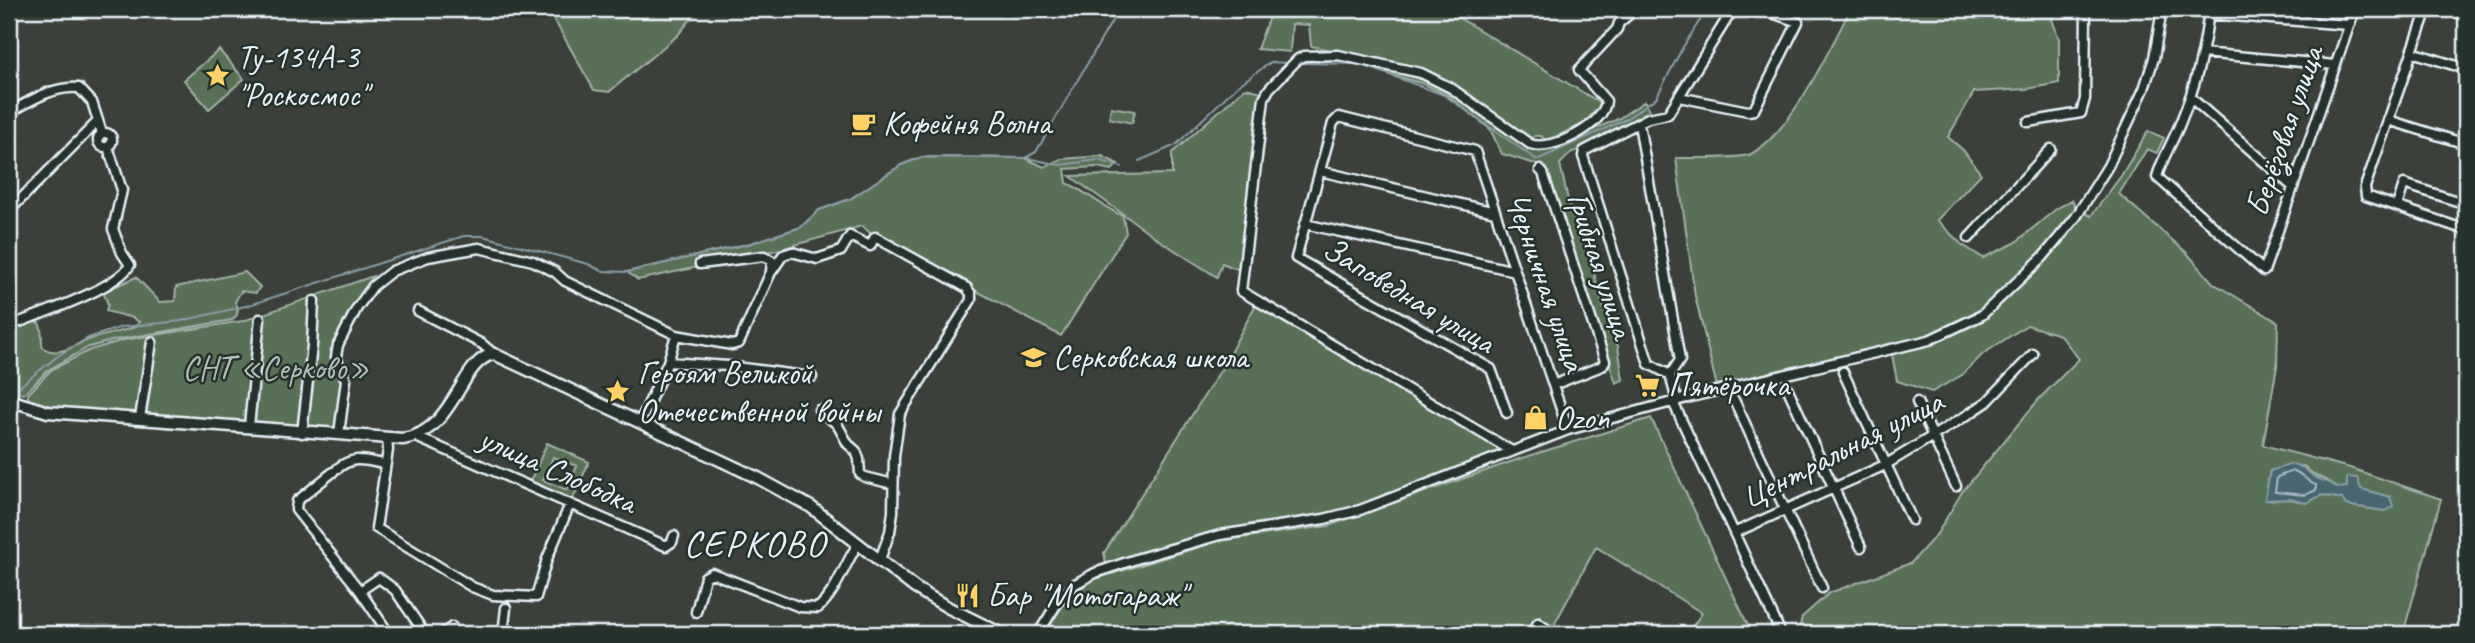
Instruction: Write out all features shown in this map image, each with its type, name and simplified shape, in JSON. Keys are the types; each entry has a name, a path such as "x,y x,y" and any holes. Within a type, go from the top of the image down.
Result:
{"main road":[{"path":"9,400 48,412 249,426 302,433 416,437 433,427 479,361 486,355 494,354 790,495 811,507 879,562 931,598 1002,634"}],"street":[{"path":"1512,451 1241,291 1262,103 1269,89 1304,56 1338,55 1421,73 1451,88 1530,144 1540,147 1555,144 1595,122 1606,110 1606,101 1579,70 1617,29 1619,23 1635,9"},
{"path":"1670,375 1649,364 1587,169 1584,151 1648,118 1668,114 1733,9"},
{"path":"1679,97 1754,110 1798,22 1761,9"},
{"path":"2028,122 2081,113 2085,99 2086,9"},
{"path":"1038,634 1058,602 1075,584 1095,573 1151,554 1220,535 1324,519 1360,510 1568,430 1929,341 1982,314 2043,257 2076,218 2108,166 2126,133 2144,89 2154,58 2162,9"},
{"name":"Берёзовая улица","path":"2190,97 2158,174 2160,181 2264,271 2355,9"},
{"path":"2427,9 2365,187 2366,196 2466,230"},
{"path":"2293,187 2190,97 2202,53 2209,11 2349,24"},
{"path":"2412,52 2466,69"},
{"path":"2202,53 2335,65"},
{"path":"9,113 44,93 68,87 79,88 92,102 102,133 112,137 108,147 122,190 113,229 122,253 130,265 126,272 86,295 60,308 9,326"},
{"name":"Заповедная улица","path":"1475,151 1339,117 1333,123 1296,258 1490,369 1507,413"},
{"path":"2388,120 2466,145"},
{"path":"9,211 98,121"},
{"path":"1639,124 1680,360 1670,375 1675,402 1779,629"},
{"path":"1969,238 2051,149"},
{"name":"Черничная улица","path":"1475,151 1568,430"},
{"name":"Грибная улица","path":"1540,170 1605,361 1602,366 1553,385"},
{"path":"1320,171 1495,212"},
{"path":"2397,206 2404,184 2466,204"},
{"path":"1305,224 1515,271"},
{"path":"339,434 346,380 336,356 338,345 373,286 392,271 428,257 479,248 533,261 555,272 565,281 676,335 732,345 739,343 771,272 783,255 792,252 817,258 841,251 850,236 870,246 876,237 967,288 971,294 971,300 900,414 896,435 893,512 890,532 879,562"},
{"path":"700,264 764,256 772,261 771,272"},
{"path":"302,433 313,346 314,300"},
{"path":"418,311 482,344 494,354"},
{"path":"249,426 260,319"},
{"path":"639,422 668,362 676,335"},
{"path":"140,418 152,342"},
{"name":"Центральная улица","path":"1735,532 1885,465 1987,402 2033,354"},
{"path":"668,362 728,366 812,377"},
{"path":"1843,372 1912,520"},
{"path":"1786,385 1861,547"},
{"path":"1734,400 1822,588"},
{"path":"1917,402 1956,486"},
{"path":"819,410 837,424 848,444 856,452 860,474 893,484"},
{"name":"улица Слободка","path":"416,437 666,546 672,542 674,536"},
{"path":"387,438 388,450 376,528 472,587 493,595 536,597 547,559 570,504"},
{"path":"385,464 354,459 347,461 297,501 296,510 360,591 389,634"},
{"path":"696,612 705,577 712,573 800,607 818,608 830,595 858,544"},
{"path":"360,591 379,578 395,590 425,634"},
{"path":"503,634 506,608"},
{"path":"1532,634 1538,623 1554,634"},
{"path":"442,634 452,627"}],"green space":[{"path":"548,9 699,9 678,35 609,92 594,90"},
{"path":"1272,9 1452,9 1461,19 1602,104 1583,124 1546,141 1541,136 1535,136 1531,140 1447,82 1413,67 1311,46 1309,25 1292,24 1290,52 1257,49"},
{"path":"1842,9 2056,9 2052,19 2059,39 2059,83 2027,89 1974,92 1948,137 1963,150 1981,174 1937,220 1961,244 1983,258 2015,243 2056,209 2072,200 2076,209 2091,216 2121,176 2148,131 2164,138 2157,153 2147,149 2119,194 2187,253 2213,283 2278,322 2277,366 2263,445 2350,468 2441,499 2403,634 1798,634 1802,617 1829,593 1911,563 1937,534 1962,492 2039,399 2079,359 2060,335 2027,325 1983,354 1962,375 1932,392 1897,381 1890,344 1717,387 1695,296 1676,158 1745,156 1766,143 1794,111 1807,91 1848,14","holes":["2304,466 2337,488 2361,489 2390,497 2385,511 2346,505 2343,499 2322,495 2306,503 2290,499 2265,500 2270,471"]},
{"path":"219,50 244,79 209,109 184,80"},
{"path":"1363,64 1405,74 1435,85 1457,97 1515,139 1540,152 1618,119 1645,101 1651,114 1590,146 1572,152 1560,164 1571,213 1582,231 1604,309 1618,346 1623,380 1616,383 1545,171 1535,164 1502,154 1490,129 1447,95 1424,84"},
{"path":"1245,88 1262,92 1240,270 1222,263 1217,277 1162,242 1070,176 1172,174 1172,153"},
{"path":"1111,107 1135,111 1132,123 1109,118"},
{"path":"1102,156 1118,164 1112,170 1097,167 1065,169 1067,183 1123,216 1126,233 1061,336 875,237 862,226 777,250 638,280 627,272 751,243 801,227 819,210 850,199 901,165 922,157 1025,158 1044,167 1061,159"},
{"path":"245,272 260,287 256,293 241,291 235,302 237,315 232,320 89,347 48,370 24,394 9,389 9,332 31,321 39,323 43,348 62,351 91,339 135,327 139,322 133,318 106,311 108,304 103,292 136,277 160,302 175,301 176,287"},
{"name":"СНТ «Серково»","path":"373,276 330,350 343,383 336,429 47,408 28,401 28,394 51,370 90,350 124,340 243,321"},
{"path":"1255,306 1498,445 1501,452 1359,506 1322,515 1251,524 1106,564 1104,553 1222,368"},
{"path":"1651,418 1752,634 1687,634 1702,613 1596,547 1553,627 1562,634 1544,634 1546,631 1540,617 1530,634 1043,634 1069,597 1092,580 1219,541 1328,526 1519,459"},
{"path":"547,443 589,462 572,501 530,482","holes":["553,457 577,466 567,490 543,480"]}],"water":[{"path":"2292,464 2337,488 2347,487 2347,477 2357,478 2361,489 2390,497 2393,506 2385,511 2346,505 2342,499 2322,495 2306,503 2290,499 2265,500 2270,471"}],"waterway":[{"path":"9,395 59,355 88,338 122,327 181,321 246,306 464,236 483,236 588,264 602,271 627,272 751,243 801,227 819,210 850,199 901,165 922,157 1025,158 1036,152 1119,9"},
{"path":"1301,63 1360,64 1444,95 1537,160 1626,119 1656,98 1707,9"},
{"path":"1139,161 1176,145 1236,87 1271,62 1286,63"},
{"path":"1027,158 1060,165 1098,160 1122,167"}],"place":[{"name":"Ту-134А-3 \"Роскосмос\"","path":"217,76"},
{"name":"Кофейня Волна","path":"863,123"},
{"name":"Серковская школа","path":"1033,357"},
{"name":"Пятёрочка","path":"1648,385"},
{"name":"Героям Великой Отечественной войны","path":"618,392"},
{"name":"Ozon","path":"1535,418"},
{"name":"Бар \"Мотогараж\"","path":"967,595"}],"district":[{"name":"СЕРКОВО","path":"755,543"}]}
